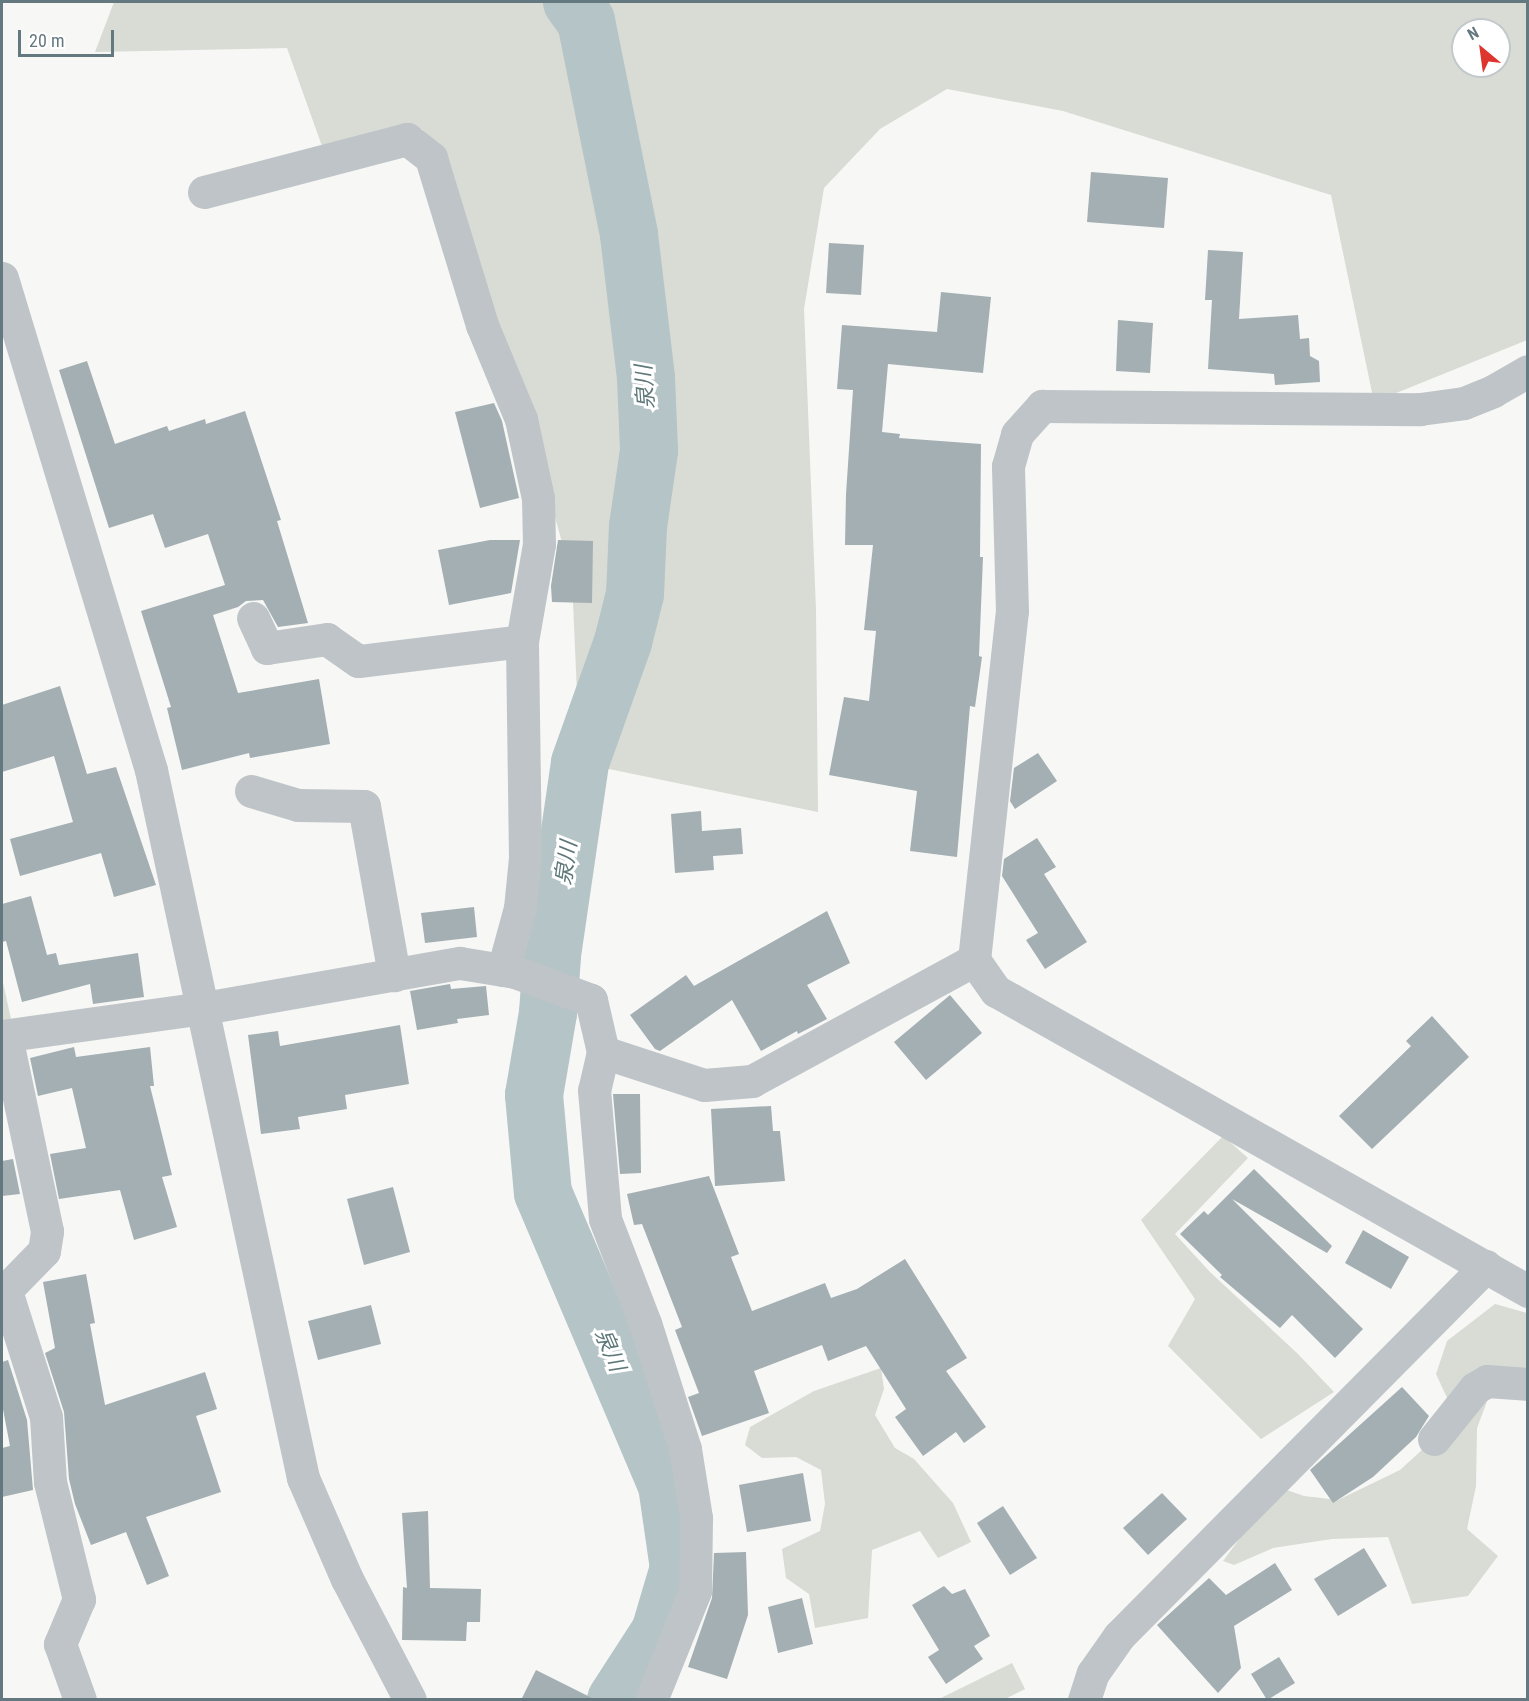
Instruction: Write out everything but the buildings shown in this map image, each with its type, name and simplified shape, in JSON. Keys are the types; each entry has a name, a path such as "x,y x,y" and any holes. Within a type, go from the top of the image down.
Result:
{"street":[{"path":"204,192 407,140 431,158 482,325 521,419 538,498 539,544 522,641 525,858 520,908 509,971"},
{"path":"2,278 151,770 204,1008 303,1478 347,1579 410,1700"},
{"path":"1527,370 1493,391 1464,403 1420,409 1041,406 1017,434 1008,466 1012,611 974,960 996,992 1527,1291"},
{"path":"253,618 267,648 327,639 358,661 522,641"},
{"path":"251,791 298,805 364,806 394,975"},
{"path":"603,1052 704,1085 752,1081 974,960"},
{"path":"80,1700 60,1644 79,1599 50,1482 46,1417 4,1293 44,1251 47,1231 4,1036 204,1008 460,963 509,971 591,1000 603,1052 594,1090 605,1219 645,1323 685,1449 696,1518 695,1591 651,1700"},
{"path":"1084,1700 1094,1673 1119,1636 1486,1266"},
{"path":"1434,1439 1475,1388 1487,1381 1527,1384"}],"shaded area":[{"path":"114,2 1527,2 1527,340 1374,402 1331,195 1063,111 947,89 880,129 824,188 804,309 816,610 818,812 580,763 572,579 509,349 422,129 323,149 287,48 95,52"},
{"path":"2,978 13,1028 2,1031"},
{"path":"1223,1136 1248,1158 1175,1234 1210,1272 1298,1354 1334,1392 1261,1439 1168,1346 1195,1299 1141,1220"},
{"path":"1495,1304 1527,1313 1527,1367 1494,1383 1477,1428 1476,1486 1467,1529 1498,1556 1468,1596 1412,1604 1388,1537 1332,1539 1273,1548 1234,1565 1223,1561 1278,1487 1304,1496 1338,1500 1400,1470 1434,1439 1449,1402 1436,1374 1447,1341"},
{"path":"881,1368 884,1389 875,1415 895,1448 914,1459 953,1503 971,1542 938,1558 920,1531 872,1550 868,1618 815,1628 809,1594 786,1578 782,1549 820,1531 825,1504 821,1470 796,1457 762,1458 745,1445 750,1427 814,1391"},
{"path":"1012,1663 1025,1689 1005,1699 939,1699"}],"waterway":[{"name":"泉川","path":"572,2 586,21 629,235 646,378 649,451 638,526 635,594 623,642 580,763 552,956 548,1013 534,1095 543,1193 667,1485 679,1568 660,1632 616,1700"}]}
